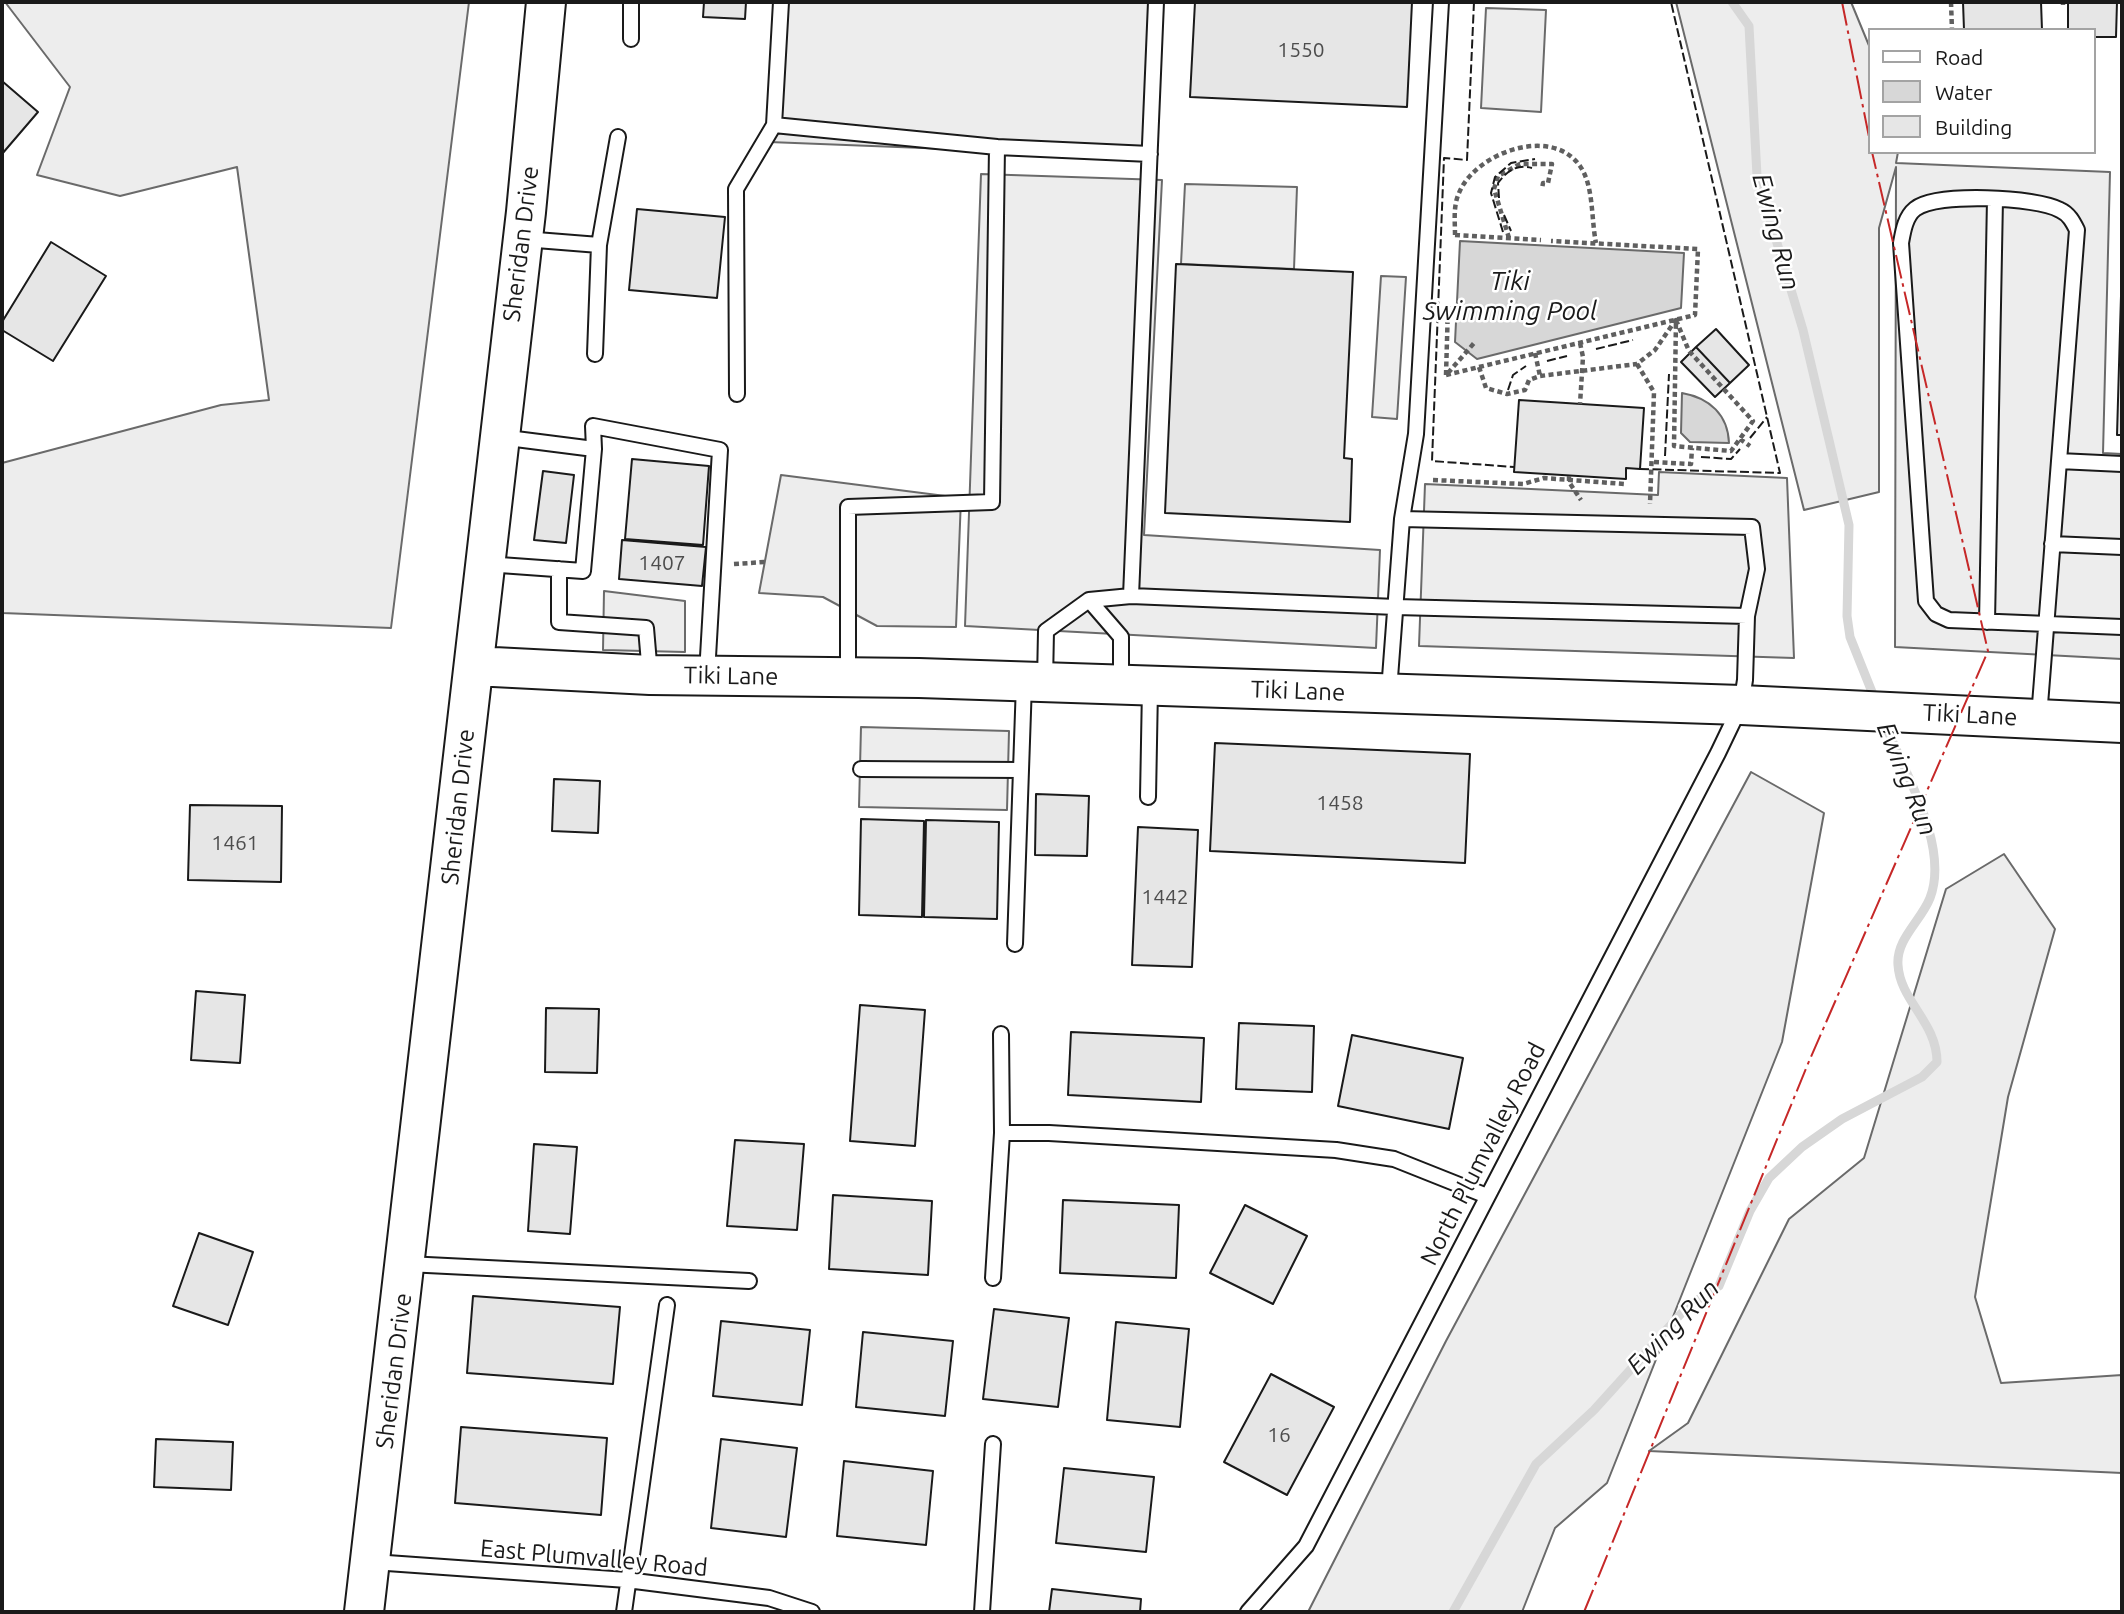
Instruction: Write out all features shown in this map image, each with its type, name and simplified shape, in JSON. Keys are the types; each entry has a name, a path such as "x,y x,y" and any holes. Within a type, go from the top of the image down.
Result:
{"street":[{"name":"Sheridan Drive","path":"365,1612 474,666 546,2"},
{"name":"Tiki Lane","path":"474,666 650,675 1034,682 1953,712 2122,723"}],"lane":[{"path":"631,2 631,40"},
{"path":"737,394 736,189 774,125 781,2"},
{"path":"1130,596 1156,2"},
{"path":"1389,694 1402,519 1416,434 1441,2"},
{"path":"774,125 997,147 1150,154"},
{"path":"595,354 599,245 618,137"},
{"path":"848,677 848,508 992,502 997,147"},
{"path":"1987,622 1996,199"},
{"path":"2039,719 2046,624 2052,544 2077,230 2073,220 2062,210 1996,199 1937,202 1918,206 1910,214 1901,243 1926,601 1936,614 1949,620 1987,622 2046,624 2122,627"},
{"path":"522,239 599,245"},
{"path":"484,564 583,571 594,449 593,426 719,450 707,676"},
{"path":"498,437 594,449"},
{"path":"2059,461 2122,464"},
{"path":"1402,519 1752,527 1758,569 1747,616 1741,705"},
{"path":"2052,544 2122,547"},
{"path":"559,569 558,622 646,628 650,675"},
{"path":"1016,944 1020,770 1034,682 1046,631 1089,600 1130,596 1396,607 1747,616"},
{"path":"1089,600 1121,637 1136,686 1149,797"},
{"name":"North Plumvalley Road","path":"1248,1612 1306,1546 1741,705"},
{"path":"861,769 1020,770"},
{"path":"993,1278 1002,1133 1001,1034"},
{"path":"1002,1133 1049,1133 1336,1150 1394,1159 1487,1196"},
{"path":"406,1264 750,1281"},
{"path":"624,1612 667,1305"},
{"path":"982,1612 993,1444"},
{"name":"East Plumvalley Road","path":"370,1562 627,1580 769,1598 811,1612"}],"path":[{"path":"1951,2 1952,28"},
{"path":"1541,240 1453,235 1459,192 1467,179 1509,150 1530,144 1550,146 1568,153 1580,165 1590,185 1590,215 1596,243"},
{"path":"1509,239 1494,189 1499,176 1520,164 1552,164 1548,183 1543,183 1542,189"},
{"path":"1446,375 1695,315 1698,248 1551,242"},
{"path":"1446,375 1448,305"},
{"path":"1479,367 1486,388 1507,394 1525,390 1529,380 1541,376 1637,364 1655,350 1676,320"},
{"path":"1676,320 1689,351 1753,421 1731,451 1674,446 1676,320"},
{"path":"1446,375 1475,342"},
{"path":"1580,343 1583,357 1580,404"},
{"path":"1535,353 1541,376"},
{"path":"1637,364 1654,392 1654,462 1648,526"},
{"path":"1740,438 1750,446"},
{"path":"1654,462 1691,464 1692,447"},
{"path":"1433,480 1522,484 1544,478 1625,484"},
{"path":"713,564 765,562"}],"shaded area":[{"path":"5,2 469,2 391,628 2,613 2,463 221,405 269,400 237,167 120,196 37,175 70,87"},
{"path":"774,2 1160,2 1154,157 769,142"},
{"path":"1676,2 1851,2 1868,43 1868,154 1898,154 1896,163 2110,172 2103,453 2122,454 2122,659 1895,647 1896,167 1879,228 1879,492 1804,510"},
{"path":"1486,8 1546,10 1541,112 1481,108"},
{"path":"981,174 1162,180 1144,535 1380,550 1376,648 965,626"},
{"path":"1185,184 1297,187 1294,269 1181,264"},
{"path":"1381,276 1406,277 1397,419 1372,417"},
{"path":"1659,472 1787,478 1794,658 1419,646 1425,484 1658,495"},
{"path":"781,475 961,498 956,627 877,626 823,597 759,593"},
{"path":"604,591 685,601 685,652 603,650"},
{"path":"861,727 1009,731 1007,810 859,807"},
{"path":"1751,772 1824,813 1782,1042 1607,1483 1555,1528 1522,1612 1308,1612 1446,1341"},
{"path":"2004,854 2055,929 2008,1097 1975,1297 2001,1383 2122,1375 2122,1473 1649,1451 1688,1423 1789,1219 1864,1158 1946,889"}],"water":[{"name":"Tiki Swimming Pool","path":"1460,241 1684,253 1681,308 1477,359 1455,342"},
{"path":"1682,393 1701,399 1716,409 1725,424 1729,443 1690,442 1681,433"}],"building":[{"path":"704,2 746,2 745,19 703,17"},
{"path":"1195,2 1412,2 1407,107 1190,97"},
{"path":"1963,2 2041,2 2042,28 1964,28"},
{"path":"2068,2 2117,2 2116,37 2096,37 2096,28 2068,28"},
{"path":"2,81 38,112 2,154"},
{"path":"637,209 725,217 717,298 629,290"},
{"path":"51,242 106,276 53,361 2,330 2,322"},
{"path":"2122,261 2122,435 2117,435"},
{"path":"1176,264 1353,272 1344,458 1352,459 1350,522 1165,513"},
{"path":"1716,329 1749,365 1730,383 1696,347"},
{"path":"1696,347 1730,383 1715,397 1681,362"},
{"path":"1519,400 1644,408 1640,469 1626,468 1626,479 1514,472"},
{"path":"632,459 709,466 703,545 625,539"},
{"path":"543,471 574,475 566,543 534,540"},
{"path":"622,540 706,547 702,586 619,579"},
{"path":"1215,743 1470,754 1465,863 1210,851"},
{"path":"554,779 600,781 598,833 552,831"},
{"path":"1036,794 1089,796 1087,856 1035,855"},
{"path":"190,805 282,806 281,882 188,880"},
{"path":"861,819 924,821 922,917 859,915"},
{"path":"926,820 999,822 997,919 924,917"},
{"path":"1138,827 1198,830 1192,967 1132,965"},
{"path":"196,991 245,995 240,1063 191,1060"},
{"path":"860,1005 925,1010 915,1146 850,1141"},
{"path":"546,1008 599,1009 597,1073 545,1072"},
{"path":"1239,1023 1314,1026 1312,1092 1236,1089"},
{"path":"1071,1032 1204,1038 1201,1102 1068,1095"},
{"path":"1352,1035 1463,1058 1449,1129 1338,1106"},
{"path":"735,1140 804,1144 797,1230 727,1226"},
{"path":"534,1144 577,1147 570,1234 528,1231"},
{"path":"833,1195 932,1201 928,1275 829,1269"},
{"path":"1063,1200 1179,1205 1176,1278 1060,1273"},
{"path":"1245,1205 1307,1236 1273,1304 1210,1273"},
{"path":"199,1233 253,1252 228,1325 173,1306"},
{"path":"473,1296 620,1307 613,1384 467,1373"},
{"path":"994,1309 1069,1318 1058,1407 983,1399"},
{"path":"721,1321 810,1330 802,1405 713,1396"},
{"path":"1116,1322 1189,1329 1180,1427 1107,1420"},
{"path":"863,1332 953,1341 945,1416 856,1407"},
{"path":"1271,1374 1334,1407 1287,1495 1224,1462"},
{"path":"461,1427 607,1438 601,1515 455,1503"},
{"path":"156,1439 233,1442 231,1490 154,1487"},
{"path":"721,1439 797,1448 786,1537 711,1528"},
{"path":"844,1461 933,1471 926,1545 837,1536"},
{"path":"1064,1468 1154,1477 1146,1552 1056,1543"},
{"path":"1052,1589 1141,1599 1140,1612 1049,1612"}],"waterway":[{"name":"Ewing Run","path":"1732,2 1749,26 1757,176 1803,330 1849,525 1847,616 1850,637 1876,702"},
{"name":"Ewing Run","path":"1453,1612 1536,1464 1594,1410 1688,1306 1719,1286 1750,1211 1769,1178 1802,1147 1842,1119 1922,1077 1937,1062 1931,1035 1905,990 1898,965 1898,956 1905,938 1930,898 1935,878 1934,855 1922,809 1884,722"}],"fence":[{"path":"1474,2 1467,160 1444,158 1432,461 1514,467"},
{"path":"1640,469 1780,473 1671,2"},
{"path":"1503,232 1491,193 1495,177 1511,163 1535,159"},
{"path":"1499,198 1498,183 1505,175 1512,169 1532,168"},
{"path":"1504,215 1511,231"},
{"path":"1596,349 1633,340"},
{"path":"1547,361 1567,356"},
{"path":"1508,390 1513,375 1526,366"},
{"path":"1665,456 1669,374"},
{"path":"1750,438 1767,417"},
{"path":"1701,457 1731,459 1740,449"}],"power":[{"path":"1842,2 1868,132"},
{"path":"1584,1612 1807,1066 1988,651 1872,154"}]}
